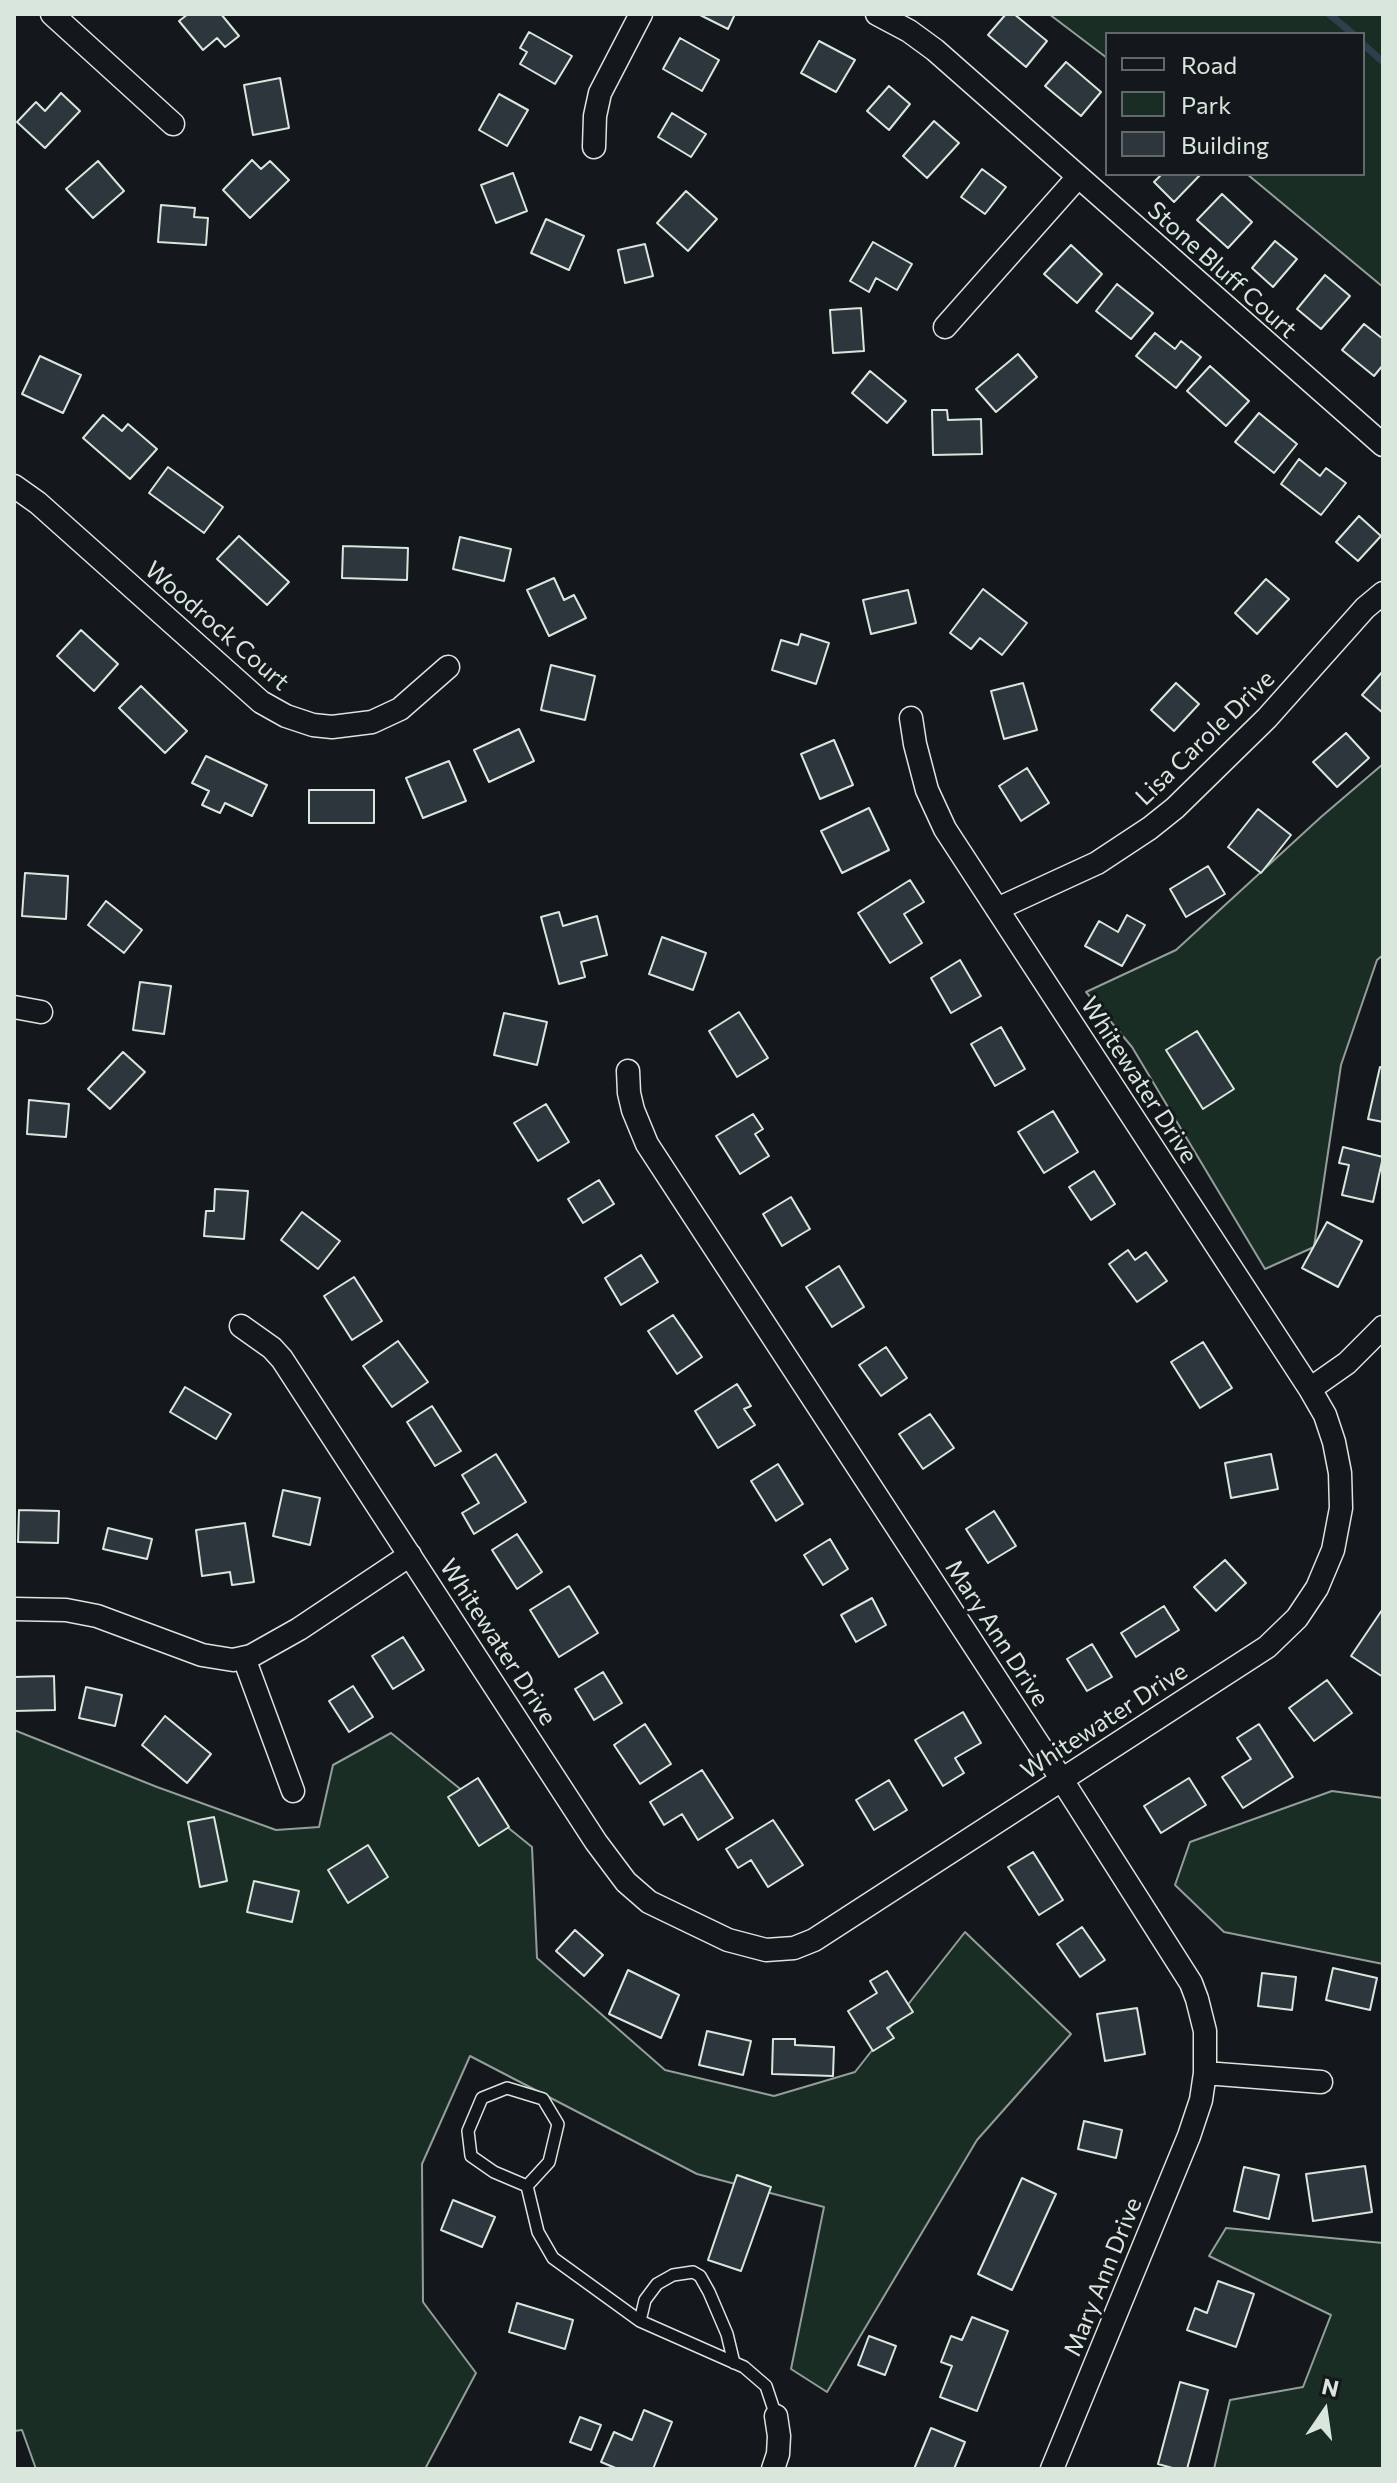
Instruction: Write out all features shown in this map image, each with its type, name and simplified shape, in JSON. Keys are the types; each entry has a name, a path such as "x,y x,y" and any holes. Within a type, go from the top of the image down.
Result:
{"street":[{"path":"52,14 173,124"},
{"path":"594,147 595,116 600,93 641,14"},
{"name":"Stone Bluff Court","path":"877,14 909,31 935,50 1383,445"},
{"path":"945,327 1078,177"},
{"name":"Woodrock Court","path":"14,486 38,503 261,702 286,716 313,725 332,727 372,722 400,709 448,667"},
{"name":"Lisa Carole Drive","path":"997,909 1097,863 1175,808 1267,718 1365,608 1383,593"},
{"name":"Whitewater Drive","path":"241,1326 282,1359 588,1829 626,1882 649,1902 728,1940 766,1950 794,1948 814,1940 1267,1647 1297,1618 1317,1588 1333,1550 1341,1508 1340,1473 1325,1415 945,829 927,790 911,718"},
{"path":"14,1007 41,1012"},
{"name":"Mary Ann Drive","path":"628,1071 633,1110 647,1144 1062,1780 1191,1983 1197,1999 1205,2031 1205,2073 1201,2100 1052,2469"},
{"path":"1310,1389 1347,1363 1383,1327"},
{"path":"14,1609 66,1610 97,1616 202,1655 220,1660 244,1658 299,1629 410,1555"},
{"path":"244,1658 293,1791"},
{"path":"1205,2073 1321,2082"},
{"path":"773,2469 778,2454 776,2416"}],"lane":[{"path":"507,2088 543,2099 558,2124 549,2162 527,2186 494,2172 471,2156 468,2131 482,2098 507,2088"},
{"path":"527,2186 538,2232 553,2258 640,2321 744,2367 766,2386 776,2416"},
{"path":"640,2321 645,2300 657,2284 673,2275 693,2272 700,2276 709,2292 727,2334 734,2363"}],"green space":[{"path":"1049,14 1383,14 1383,287 1249,176 1365,176 1365,32 1105,32 1105,56"},
{"path":"1383,764 1383,955 1377,960 1341,1065 1314,1247 1265,1269 1132,1047 1086,992 1176,950"},
{"path":"14,1730 276,1830 319,1827 333,1765 391,1733 532,1847 537,1958 665,2070 774,2096 855,2072 965,1932 1071,2034 977,2140 827,2392 791,2369 824,2207 697,2174 470,2056 422,2164 423,2302 476,2373 425,2469 36,2469 22,2430 14,2431"},
{"path":"1332,1791 1383,1798 1383,1964 1224,1932 1175,1885 1190,1842"},
{"path":"1226,2228 1383,2243 1383,2469 1214,2469 1230,2400 1303,2387 1331,2315 1209,2256"}],"building":[{"path":"188,14 221,14 239,36 225,47 217,38 203,50 179,21"},
{"path":"698,14 735,14 728,29"},
{"path":"1006,14 1014,14 1047,41 1026,67 988,35"},
{"path":"529,32 572,56 555,84 520,64 527,52 520,48"},
{"path":"680,38 719,60 702,91 663,69"},
{"path":"819,41 855,60 836,92 801,73"},
{"path":"1066,62 1101,92 1081,116 1045,86"},
{"path":"280,78 289,128 253,135 244,85"},
{"path":"889,86 910,104 889,130 867,111"},
{"path":"61,93 80,111 45,148 17,122 36,102 45,111"},
{"path":"499,94 528,110 507,146 479,130"},
{"path":"672,113 706,134 691,157 658,137"},
{"path":"934,121 959,143 927,178 903,156"},
{"path":"252,160 261,169 270,161 289,180 250,218 223,190"},
{"path":"98,161 124,191 93,218 66,189"},
{"path":"982,169 1006,187 985,214 961,197"},
{"path":"513,173 527,211 496,223 481,185"},
{"path":"1160,176 1199,176 1174,202 1154,182"},
{"path":"686,191 717,219 688,251 657,223"},
{"path":"1222,194 1252,222 1228,248 1197,220"},
{"path":"161,205 195,208 194,217 208,218 206,245 158,242"},
{"path":"546,219 584,236 569,270 531,253"},
{"path":"1275,241 1297,259 1273,287 1252,268"},
{"path":"873,242 912,264 897,290 876,278 869,292 850,281"},
{"path":"645,244 653,276 625,283 618,250"},
{"path":"1071,245 1102,274 1077,303 1044,274"},
{"path":"1325,275 1350,296 1321,329 1297,309"},
{"path":"1117,284 1153,313 1131,339 1096,311"},
{"path":"861,308 864,351 833,353 830,310"},
{"path":"1364,324 1383,339 1383,365 1374,376 1342,350"},
{"path":"1155,333 1175,349 1181,341 1201,357 1176,388 1136,356"},
{"path":"1018,354 1037,377 996,412 976,389"},
{"path":"40,356 81,375 63,413 22,394"},
{"path":"1210,366 1249,401 1226,426 1187,391"},
{"path":"870,371 906,401 887,423 852,393"},
{"path":"932,410 947,410 948,420 981,419 982,454 933,455"},
{"path":"1259,413 1297,444 1274,473 1235,442"},
{"path":"103,415 122,431 128,424 157,449 130,479 83,438"},
{"path":"1299,459 1320,476 1326,468 1346,483 1321,515 1281,484"},
{"path":"168,467 223,507 204,533 149,493"},
{"path":"1359,516 1381,536 1358,561 1336,542"},
{"path":"239,536 289,582 267,605 217,559"},
{"path":"460,537 511,549 504,581 453,569"},
{"path":"343,546 408,548 407,580 342,578"},
{"path":"554,578 564,600 574,595 586,618 549,636 527,590"},
{"path":"1266,579 1289,599 1257,634 1235,613"},
{"path":"983,589 1027,623 1002,655 980,638 971,649 950,633"},
{"path":"908,590 916,623 871,634 863,600"},
{"path":"81,630 118,664 94,691 57,656"},
{"path":"801,634 829,643 816,684 772,670 781,640 798,645"},
{"path":"551,665 595,676 585,720 541,710"},
{"path":"1383,671 1383,713 1362,695"},
{"path":"1023,683 1037,730 1004,739 991,691"},
{"path":"1176,683 1199,704 1174,731 1151,710"},
{"path":"141,686 187,731 165,753 119,708"},
{"path":"519,729 534,761 489,782 474,750"},
{"path":"1346,733 1369,758 1337,787 1313,762"},
{"path":"834,740 853,785 820,799 801,754"},
{"path":"206,756 267,785 252,816 225,803 220,813 202,805 209,791 192,783"},
{"path":"449,761 466,801 423,818 406,778"},
{"path":"1027,768 1049,803 1021,821 999,786"},
{"path":"309,790 374,790 374,823 309,823"},
{"path":"869,808 889,850 842,873 821,831"},
{"path":"1258,809 1291,835 1261,873 1228,847"},
{"path":"1208,866 1225,894 1186,917 1170,889"},
{"path":"25,873 68,876 66,919 22,916"},
{"path":"910,880 924,902 904,914 922,943 890,963 858,913"},
{"path":"106,901 142,930 124,953 88,925"},
{"path":"559,912 563,926 597,916 607,955 581,962 585,977 559,984 541,917"},
{"path":"1127,915 1145,925 1122,966 1085,946 1099,921 1118,932"},
{"path":"662,937 706,953 693,990 649,974"},
{"path":"960,960 981,996 951,1013 931,978"},
{"path":"140,982 171,986 164,1034 133,1030"},
{"path":"739,1012 768,1058 737,1077 709,1031"},
{"path":"504,1013 547,1022 537,1065 494,1055"},
{"path":"1001,1027 1025,1069 995,1086 971,1044"},
{"path":"1197,1031 1234,1089 1203,1109 1166,1050"},
{"path":"123,1052 145,1072 110,1109 88,1089"},
{"path":"1380,1067 1383,1068 1383,1122 1368,1119"},
{"path":"29,1100 69,1104 66,1137 27,1134"},
{"path":"546,1104 569,1142 538,1161 514,1123"},
{"path":"1053,1111 1078,1152 1044,1173 1018,1132"},
{"path":"753,1114 763,1129 755,1134 769,1156 740,1174 716,1136"},
{"path":"1343,1147 1383,1157 1373,1202 1342,1195 1349,1165 1339,1163"},
{"path":"1094,1171 1115,1204 1091,1220 1069,1187"},
{"path":"599,1180 614,1204 583,1223 568,1199"},
{"path":"215,1189 248,1191 244,1239 204,1236 206,1211 214,1211"},
{"path":"791,1197 810,1229 782,1246 763,1214"},
{"path":"302,1212 340,1241 318,1269 281,1240"},
{"path":"1327,1222 1362,1241 1338,1287 1302,1268"},
{"path":"1128,1250 1135,1260 1146,1252 1167,1281 1137,1302 1109,1264"},
{"path":"641,1255 658,1282 621,1305 605,1278"},
{"path":"839,1266 864,1307 832,1327 806,1287"},
{"path":"354,1277 382,1321 352,1340 324,1296"},
{"path":"673,1315 702,1357 677,1374 648,1331"},
{"path":"398,1341 428,1382 392,1407 363,1366"},
{"path":"1203,1342 1232,1388 1200,1408 1171,1362"},
{"path":"886,1347 907,1378 881,1396 859,1365"},
{"path":"737,1384 751,1406 744,1409 755,1425 718,1448 695,1411"},
{"path":"185,1387 231,1414 216,1439 170,1412"},
{"path":"432,1406 461,1451 435,1466 407,1422"},
{"path":"930,1414 954,1448 923,1469 899,1434"},
{"path":"496,1454 526,1502 474,1534 462,1513 479,1503 462,1475"},
{"path":"1271,1454 1278,1489 1231,1498 1225,1463"},
{"path":"778,1464 803,1504 776,1521 751,1481"},
{"path":"283,1490 320,1498 310,1545 273,1536"},
{"path":"19,1510 59,1511 58,1543 18,1542"},
{"path":"994,1511 1016,1546 988,1563 966,1529"},
{"path":"245,1523 254,1582 232,1585 230,1572 202,1576 196,1530"},
{"path":"108,1528 152,1539 147,1559 103,1549"},
{"path":"517,1534 542,1572 517,1589 492,1550"},
{"path":"830,1539 848,1569 823,1585 804,1555"},
{"path":"1225,1560 1246,1583 1216,1611 1194,1587"},
{"path":"569,1586 598,1633 559,1657 530,1610"},
{"path":"872,1598 886,1625 856,1642 841,1615"},
{"path":"1164,1606 1179,1630 1136,1657 1121,1633"},
{"path":"1383,1611 1383,1677 1351,1656"},
{"path":"403,1637 424,1670 393,1689 372,1656"},
{"path":"1092,1644 1112,1677 1087,1691 1067,1659"},
{"path":"603,1672 622,1703 594,1720 575,1689"},
{"path":"54,1676 55,1710 14,1711 14,1677"},
{"path":"1327,1680 1352,1713 1314,1741 1289,1708"},
{"path":"353,1686 373,1717 349,1732 329,1701"},
{"path":"86,1687 122,1695 115,1726 79,1718"},
{"path":"963,1712 981,1743 955,1758 964,1773 943,1786 915,1740"},
{"path":"165,1716 211,1754 187,1783 142,1745"},
{"path":"645,1724 671,1764 640,1784 614,1745"},
{"path":"1259,1724 1293,1777 1243,1808 1222,1777 1251,1759 1237,1738"},
{"path":"702,1770 733,1818 698,1840 682,1814 664,1825 650,1802"},
{"path":"478,1778 509,1827 479,1846 448,1797"},
{"path":"1189,1778 1206,1805 1161,1833 1144,1806"},
{"path":"889,1780 907,1810 874,1830 856,1800"},
{"path":"214,1817 227,1881 200,1887 188,1822"},
{"path":"773,1820 803,1865 768,1887 751,1860 738,1868 726,1849"},
{"path":"368,1845 388,1877 348,1903 328,1870"},
{"path":"1033,1852 1063,1900 1039,1915 1008,1867"},
{"path":"254,1881 299,1891 292,1922 247,1912"},
{"path":"1082,1927 1105,1960 1080,1977 1057,1944"},
{"path":"575,1930 603,1955 584,1976 556,1951"},
{"path":"1333,1968 1377,1978 1370,2010 1326,2000"},
{"path":"628,1970 679,1995 661,2038 609,2014"},
{"path":"887,1971 913,2012 887,2028 894,2038 873,2051 848,2011 877,1993 870,1981"},
{"path":"1262,1973 1296,1977 1292,2010 1258,2006"},
{"path":"1137,2008 1145,2054 1105,2061 1097,2014"},
{"path":"707,2031 751,2041 743,2075 699,2065"},
{"path":"773,2039 795,2039 795,2045 834,2047 833,2076 772,2074"},
{"path":"1084,2121 1122,2130 1116,2158 1078,2149"},
{"path":"1365,2166 1372,2212 1313,2221 1306,2174"},
{"path":"1244,2167 1279,2175 1269,2219 1234,2211"},
{"path":"737,2175 771,2187 741,2271 708,2260"},
{"path":"1022,2178 1056,2194 1012,2290 978,2274"},
{"path":"453,2200 495,2217 482,2247 441,2230"},
{"path":"1218,2281 1254,2294 1236,2347 1187,2330 1195,2308 1207,2313"},
{"path":"517,2303 573,2320 565,2349 509,2332"},
{"path":"972,2317 1008,2331 977,2411 940,2397 952,2366 941,2362 951,2336 962,2340"},
{"path":"869,2336 896,2346 885,2375 858,2365"},
{"path":"1180,2382 1208,2390 1187,2469 1158,2464"},
{"path":"644,2410 672,2422 653,2469 618,2469 601,2462 614,2432 632,2440"},
{"path":"580,2417 601,2425 591,2450 570,2442"},
{"path":"931,2428 965,2442 954,2469 914,2469"}],"waterway":[{"path":"1329,14 1351,32"},
{"path":"1365,46 1383,62"}]}
